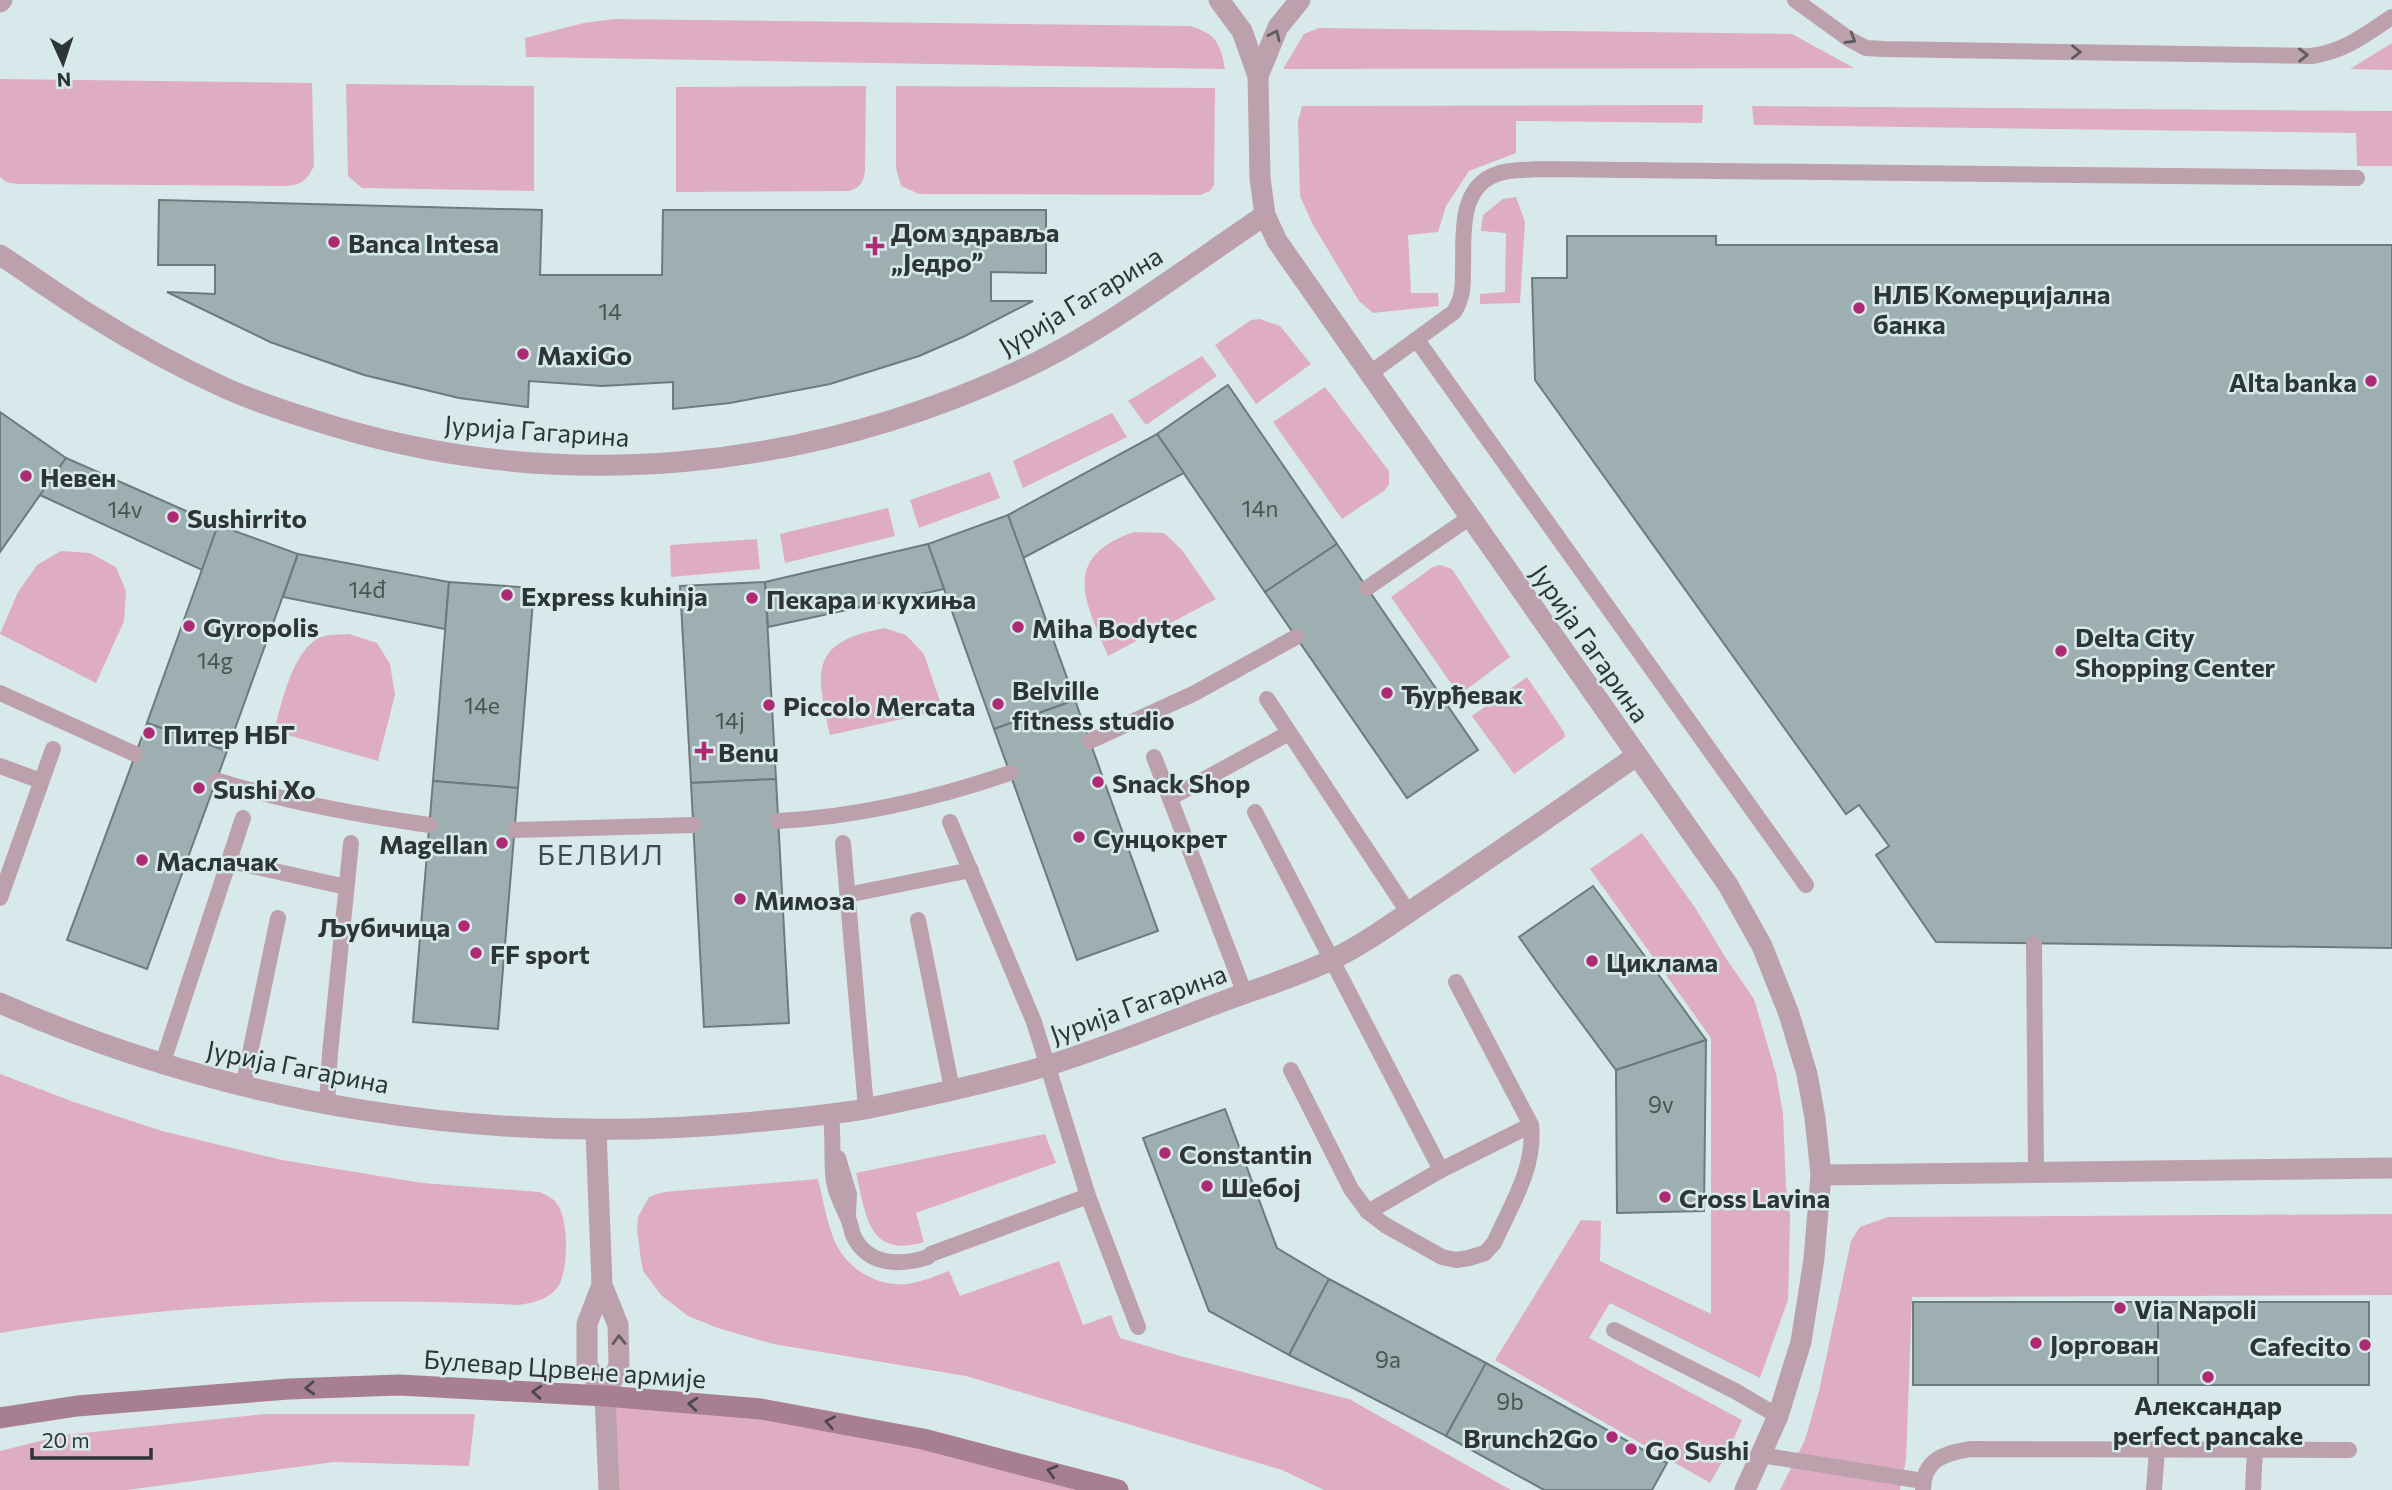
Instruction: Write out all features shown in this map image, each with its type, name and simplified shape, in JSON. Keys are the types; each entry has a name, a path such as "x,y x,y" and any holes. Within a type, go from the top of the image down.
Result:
{"street":[{"name":"Јурија Гагарина","path":"1219,0 1242,31 1258,76 1260,178 1265,215 1277,241 1728,885 1766,955 1789,1014 1807,1074 1821,1175"},
{"name":"Јурија Гагарина","path":"1258,76 1278,27 1300,0"},
{"name":"Јурија Гагарина","path":"0,255 138,345 228,389 266,404 360,434 446,453 531,463 632,466 728,458 777,450 869,428 930,408 1024,369 1085,335 1265,215"},
{"name":"Јурија Гагарина","path":"0,1003 73,1034 162,1065 243,1087 327,1104 473,1123 596,1130 692,1128 831,1114 1046,1066 1331,960 1408,912 1636,756"},
{"path":"596,1130 602,1285 618,1325 619,1365 605,1396 609,1490"},
{"path":"1745,1490 1778,1416 1801,1342 1809,1300 1821,1175 2392,1168"},
{"path":"602,1285 587,1324 587,1366 605,1396"},
{"name":"Булевар Црвене армије","path":"0,1418 77,1406 289,1389 399,1385 605,1396 775,1412 923,1440 1118,1490"}],"lane":[{"path":"1795,0 1849,39 1866,48 1884,49 2312,55 2336,52 2392,16"},
{"path":"1369,374 1446,319 1459,304 1463,287 1465,218 1475,188 1490,176 1508,171 1554,169 2357,178"},
{"path":"1417,340 1805,885"},
{"path":"1367,588 1469,518"},
{"path":"1090,741 1193,694 1296,637"},
{"path":"0,694 135,754"},
{"path":"1267,699 1408,912"},
{"path":"1170,798 1289,733"},
{"path":"0,898 53,749"},
{"path":"1154,757 1245,993"},
{"path":"0,766 41,781"},
{"path":"778,821 841,816 948,792 1010,773"},
{"path":"216,780 249,792 429,825"},
{"path":"1255,812 1441,1170"},
{"path":"162,1065 243,818"},
{"path":"950,822 1023,993 1088,1196 1138,1327"},
{"path":"514,830 693,825"},
{"path":"843,842 866,1108"},
{"path":"327,1104 351,843"},
{"path":"230,861 346,887"},
{"path":"847,895 971,870"},
{"path":"243,1087 278,918"},
{"path":"918,920 952,1089"},
{"path":"2034,944 2036,1172"},
{"path":"1291,1069 1351,1189 1368,1212 1385,1225 1443,1257 1456,1260 1485,1253 1494,1243 1528,1166 1532,1145 1531,1125 1456,982"},
{"path":"831,1114 834,1149 849,1194 848,1217 854,1237 874,1259 908,1264 1088,1196"},
{"path":"1368,1212 1441,1170 1531,1125"},
{"path":"1614,1330 1735,1391 1778,1416"},
{"path":"1761,1455 1923,1486 1931,1464 1947,1452 2157,1448 2349,1450"},
{"path":"2154,1490 2157,1448"},
{"path":"2253,1490 2255,1449"}],"shaded area":[{"path":"614,19 1190,26 1206,32 1215,40 1225,69 526,57 525,38 584,23"},
{"path":"1319,28 1792,34 1854,68 1283,69 1304,34"},
{"path":"2392,43 2392,70 2350,69"},
{"path":"0,79 312,83 314,166 303,181 286,186 6,182 0,177"},
{"path":"346,84 534,86 534,191 362,188 348,176"},
{"path":"866,86 865,169 863,181 856,188 849,191 676,192 676,87"},
{"path":"896,86 1215,88 1214,185 1210,191 1200,195 919,194 901,186 896,168"},
{"path":"1703,105 1702,123 1516,121 1516,153 1469,171 1446,206 1438,232 1408,235 1411,293 1438,293 1439,306 1373,313 1359,301 1313,225 1300,196 1298,121 1302,106"},
{"path":"1752,106 2392,111 2392,166 2357,166 2356,133 1754,125"},
{"path":"1516,197 1525,222 1520,303 1480,304 1480,294 1505,292 1506,233 1481,231 1483,215 1503,199"},
{"path":"1260,319 1280,326 1311,364 1256,404 1215,345 1251,320"},
{"path":"1202,356 1217,376 1146,425 1128,401"},
{"path":"1325,387 1389,471 1389,484 1385,490 1342,519 1273,422"},
{"path":"1112,413 1127,437 1023,488 1013,461"},
{"path":"990,472 1000,498 919,528 910,500"},
{"path":"888,508 895,536 785,563 780,534"},
{"path":"1134,532 1164,533 1182,550 1216,599 1108,656 1087,599 1087,568 1095,554 1111,542"},
{"path":"757,539 760,569 671,577 670,545"},
{"path":"61,551 90,553 116,567 126,591 124,621 96,683 0,634 18,592 37,565"},
{"path":"1440,565 1452,569 1510,657 1459,695 1391,597 1433,567"},
{"path":"884,628 906,635 924,654 943,710 830,735 821,677 830,651 860,634"},
{"path":"349,634 377,643 390,664 395,695 378,761 274,731 290,678 303,653 311,643 321,637"},
{"path":"1527,677 1565,737 1514,774 1472,716"},
{"path":"1642,833 1696,909 1754,999 1776,1074 1783,1114 1790,1216 1788,1300 1760,1378 1610,1303 1589,1338 1742,1420 1710,1483 1495,1360 1581,1220 1601,1221 1600,1261 1711,1314 1711,1038 1590,869"},
{"path":"0,1074 162,1131 282,1160 422,1183 539,1192 555,1202 564,1221 566,1246 561,1281 557,1288 544,1298 518,1305 323,1302 258,1305 128,1315 0,1333"},
{"path":"1045,1134 1056,1163 916,1213 924,1242 905,1246 891,1244 881,1239 873,1230 867,1218 856,1173"},
{"path":"818,1179 828,1223 838,1248 853,1266 872,1278 907,1284 949,1271 960,1296 1059,1261 1083,1325 1111,1315 1120,1338 1349,1399 1511,1490 1324,1490 1282,1470 966,1376 773,1344 718,1328 688,1316 661,1295 643,1271 637,1230 638,1217 649,1197 664,1192"},
{"path":"2392,1214 2392,1295 1912,1297 1906,1460 1900,1490 1780,1490 1805,1440 1819,1391 1851,1241 1860,1227 1888,1217"},
{"path":"605,1396 761,1409 1118,1490 609,1490"},
{"path":"265,1414 475,1414 469,1466 334,1462 127,1490 0,1490 0,1451 64,1435"}],"building":[{"path":"159,200 542,210 540,275 662,275 663,210 1046,210 1046,273 991,272 991,301 1033,301 919,356 830,384 730,403 673,409 673,382 602,386 529,381 528,407 459,398 364,375 270,342 167,292 215,294 215,265 158,265"},
{"name":"Delta City Shopping Center","path":"1567,236 1716,236 1716,245 2392,245 2392,948 1936,942 1876,855 1889,846 1859,805 1846,814 1535,380 1532,278 1567,278"},
{"path":"1228,385 1337,544 1265,592 1157,434"},
{"name":"Невен","path":"0,412 66,458 0,552"},
{"path":"1157,434 1184,473 1023,558 1008,515"},
{"path":"66,458 218,525 202,570 40,495"},
{"path":"1008,515 1075,700 994,729 928,544"},
{"path":"218,525 298,554 227,751 147,723"},
{"path":"928,544 944,589 768,627 765,582"},
{"name":"Ђурђевак","path":"1337,544 1478,750 1407,798 1265,592"},
{"path":"298,554 449,582 445,629 283,597"},
{"path":"449,582 534,588 518,788 433,781"},
{"path":"765,582 776,779 691,783 680,586"},
{"name":"Сунцокрет","path":"1075,700 1158,931 1077,960 994,729"},
{"name":"Маслачак","path":"147,723 227,751 147,969 67,940"},
{"name":"Мимоза","path":"776,779 789,1023 704,1027 691,783"},
{"name":"Љубичица","path":"433,781 518,788 498,1029 413,1022"},
{"name":"Циклама","path":"1593,886 1706,1040 1616,1070 1556,989 1519,937"},
{"name":"Циклама","path":"1706,1040 1704,1211 1617,1213 1616,1070"},
{"name":"Шебој","path":"1225,1109 1277,1248 1329,1279 1289,1355 1209,1311 1143,1138"},
{"path":"1329,1279 1486,1363 1446,1436 1289,1355"},
{"name":"Јоргован","path":"1913,1302 2158,1302 2158,1385 1913,1385"},
{"name":"Јоргован","path":"2158,1302 2369,1302 2369,1385 2158,1385"},
{"path":"1486,1363 1667,1463 1652,1490 1544,1490 1446,1436"}],"place":[{"name":"Banca Intesa","path":"334,242"},
{"name":"Дом здравља „Једро”","path":"875,246"},
{"name":"НЛБ Комерцијална банка","path":"1859,308"},
{"name":"MaxiGo","path":"523,354"},
{"name":"Alta banka","path":"2371,381"},
{"name":"Невен","path":"26,476"},
{"name":"Sushirrito","path":"173,517"},
{"name":"Express kuhinja","path":"507,595"},
{"name":"Пекара и кухиња","path":"752,598"},
{"name":"Gyropolis","path":"189,626"},
{"name":"Miha Bodytec","path":"1018,627"},
{"name":"Delta City Shopping Center","path":"2061,651"},
{"name":"Ђурђевак","path":"1387,693"},
{"name":"Belville fitness studio","path":"998,704"},
{"name":"Piccolo Mercata","path":"769,705"},
{"name":"Питер НБГ","path":"149,733"},
{"name":"Benu","path":"704,751"},
{"name":"Snack Shop","path":"1098,782"},
{"name":"Sushi Xo","path":"199,788"},
{"name":"Сунцокрет","path":"1079,837"},
{"name":"Magellan","path":"502,843"},
{"name":"Маслачак","path":"142,860"},
{"name":"Мимоза","path":"740,899"},
{"name":"Љубичица","path":"464,926"},
{"name":"FF sport","path":"476,953"},
{"name":"Циклама","path":"1592,961"},
{"name":"Constantin","path":"1165,1153"},
{"name":"Шебој","path":"1207,1186"},
{"name":"Cross Lavina","path":"1665,1197"},
{"name":"Via Napoli","path":"2120,1308"},
{"name":"Јоргован","path":"2036,1343"},
{"name":"Cafecito","path":"2365,1345"},
{"name":"Александар perfect pancake","path":"2208,1377"},
{"name":"Brunch2Go","path":"1612,1437"},
{"name":"Go Sushi","path":"1631,1449"}],"district":[{"name":"БЕЛВИЛ","path":"601,854"}]}
